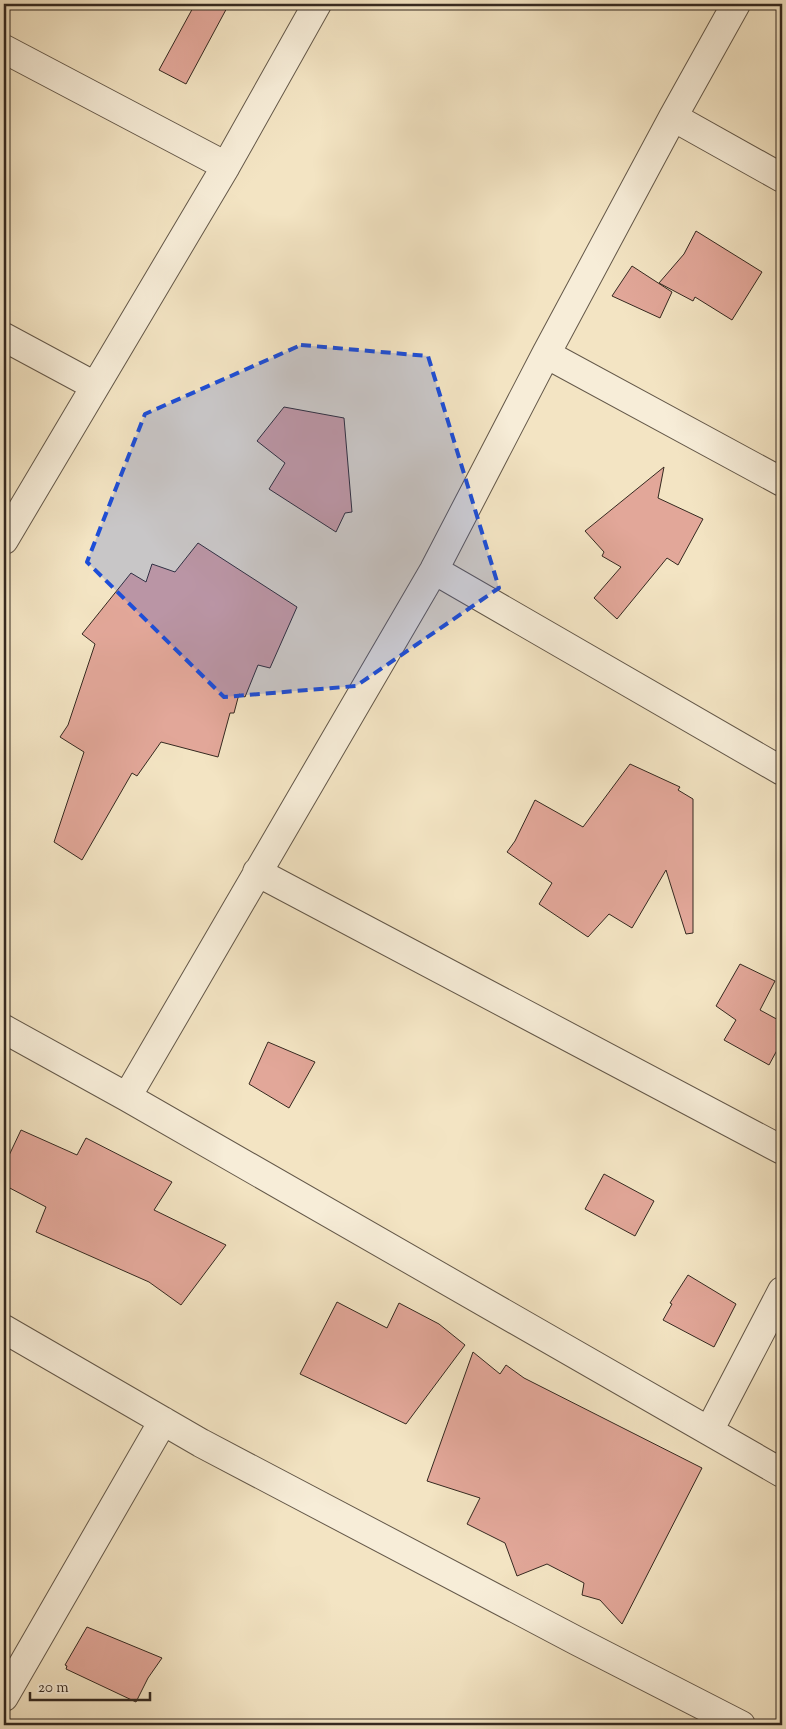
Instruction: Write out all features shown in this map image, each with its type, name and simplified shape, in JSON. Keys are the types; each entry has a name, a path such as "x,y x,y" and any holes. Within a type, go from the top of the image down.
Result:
{"street":[{"path":"4,540 226,166 317,4"},
{"path":"127,1097 434,570 546,354 736,4"},
{"path":"4,49 226,166"},
{"path":"673,117 782,178"},
{"path":"4,337 95,386"},
{"path":"546,354 782,482"},
{"path":"434,570 782,771"},
{"path":"257,872 782,1150"},
{"path":"4,1029 127,1097 782,1473"},
{"path":"709,1431 782,1291"},
{"path":"4,1329 201,1443 577,1641 742,1725"},
{"path":"4,1696 163,1421"}],"highlighted area":[{"path":"301,345 428,356 499,588 356,686 224,697 87,562 145,414"}],"building":[{"path":"195,4 229,4 186,84 159,70"},
{"path":"696,231 762,272 732,320 695,297 693,301 659,283 684,254"},
{"path":"632,266 672,292 660,318 612,296"},
{"path":"284,407 344,418 352,512 345,513 336,532 269,489 285,463 257,441"},
{"path":"664,467 658,498 703,519 678,565 667,558 617,619 594,598 621,567 602,556 604,552 585,531"},
{"path":"198,543 297,607 270,668 258,665 245,697 239,694 234,713 230,713 218,757 161,742 137,776 132,773 82,860 54,842 84,752 60,737 68,725 95,644 82,634 131,573 146,582 152,564 175,572"},
{"path":"630,764 680,787 678,790 693,799 693,933 686,934 666,870 632,928 609,914 588,937 539,904 552,883 507,852 515,841 535,800 583,827"},
{"path":"740,964 775,981 760,1010 782,1022 782,1041 769,1065 724,1040 736,1020 716,1006"},
{"path":"268,1042 315,1062 289,1108 249,1084"},
{"path":"21,1130 77,1155 86,1138 172,1182 154,1210 226,1245 181,1305 149,1282 36,1232 46,1207 4,1185 4,1166"},
{"path":"604,1174 654,1201 635,1236 585,1209"},
{"path":"688,1275 736,1304 714,1347 663,1320 672,1304 670,1303"},
{"path":"337,1302 387,1328 399,1303 439,1324 465,1345 406,1424 300,1374"},
{"path":"473,1352 500,1374 506,1365 524,1378 702,1468 622,1624 600,1600 582,1595 584,1583 547,1564 517,1576 505,1543 467,1524 480,1498 427,1481"},
{"path":"87,1627 162,1658 148,1678 136,1702 66,1669 67,1666 65,1665"}]}
